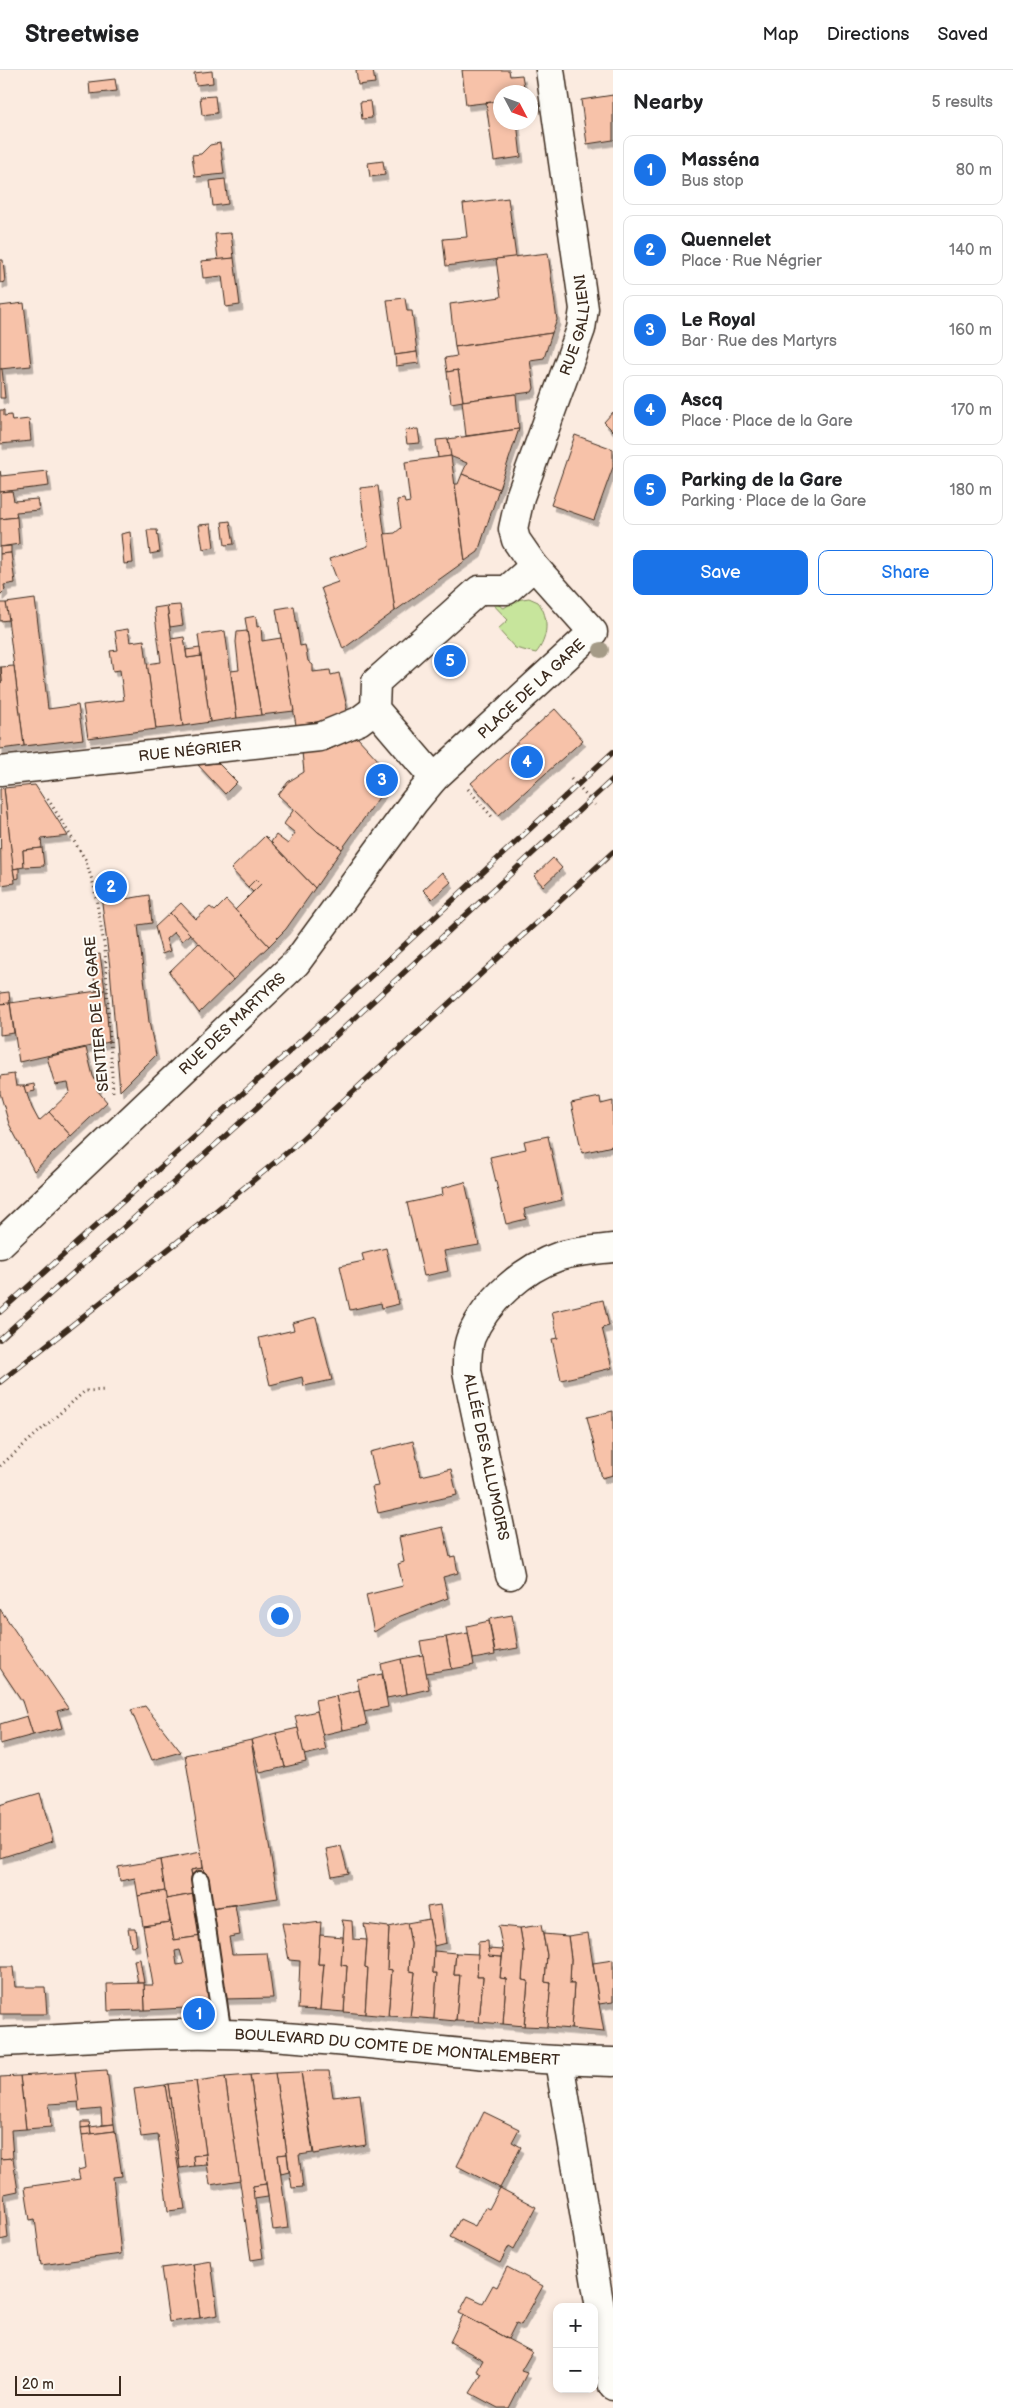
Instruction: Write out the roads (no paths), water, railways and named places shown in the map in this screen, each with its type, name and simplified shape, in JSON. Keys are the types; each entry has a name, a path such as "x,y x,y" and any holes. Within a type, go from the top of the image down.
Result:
{"street":[{"name":"RUE GALLIENI","path":"534,566 516,540 513,529 515,514 581,329 584,309 550,70"},
{"path":"440,773 375,709 376,682 479,590 507,590 534,566"},
{"name":"PLACE DE LA GARE","path":"440,773 593,632 534,566"},
{"name":"RUE NÉGRIER","path":"0,771 320,737 359,721 375,709"},
{"name":"RUE DES MARTYRS","path":"0,1244 296,963 414,802 440,773"},
{"name":"ALLÉE DES ALLUMOIRS","path":"510,1574 467,1371 467,1354 471,1337 484,1315 500,1296 521,1277 559,1257 613,1248"},
{"name":"BOULEVARD DU COMTE DE MONTALEMBERT","path":"0,2042 194,2034 357,2042 559,2061 613,2062"},
{"path":"559,2061 613,2386"}],"lane":[{"path":"200,1880 223,2035"}],"railway":[{"path":"0,1312 291,1050 613,752"},
{"path":"0,1339 304,1065 613,779"},
{"path":"0,1382 199,1225 290,1150 613,852"}],"place":[{"name":"Parking de la Gare","path":"450,661"},
{"name":"Ascq","path":"527,762"},
{"name":"Le Royal","path":"382,780"},
{"name":"Quennelet","path":"111,887"},
{"name":"Masséna","path":"199,2014"}]}
